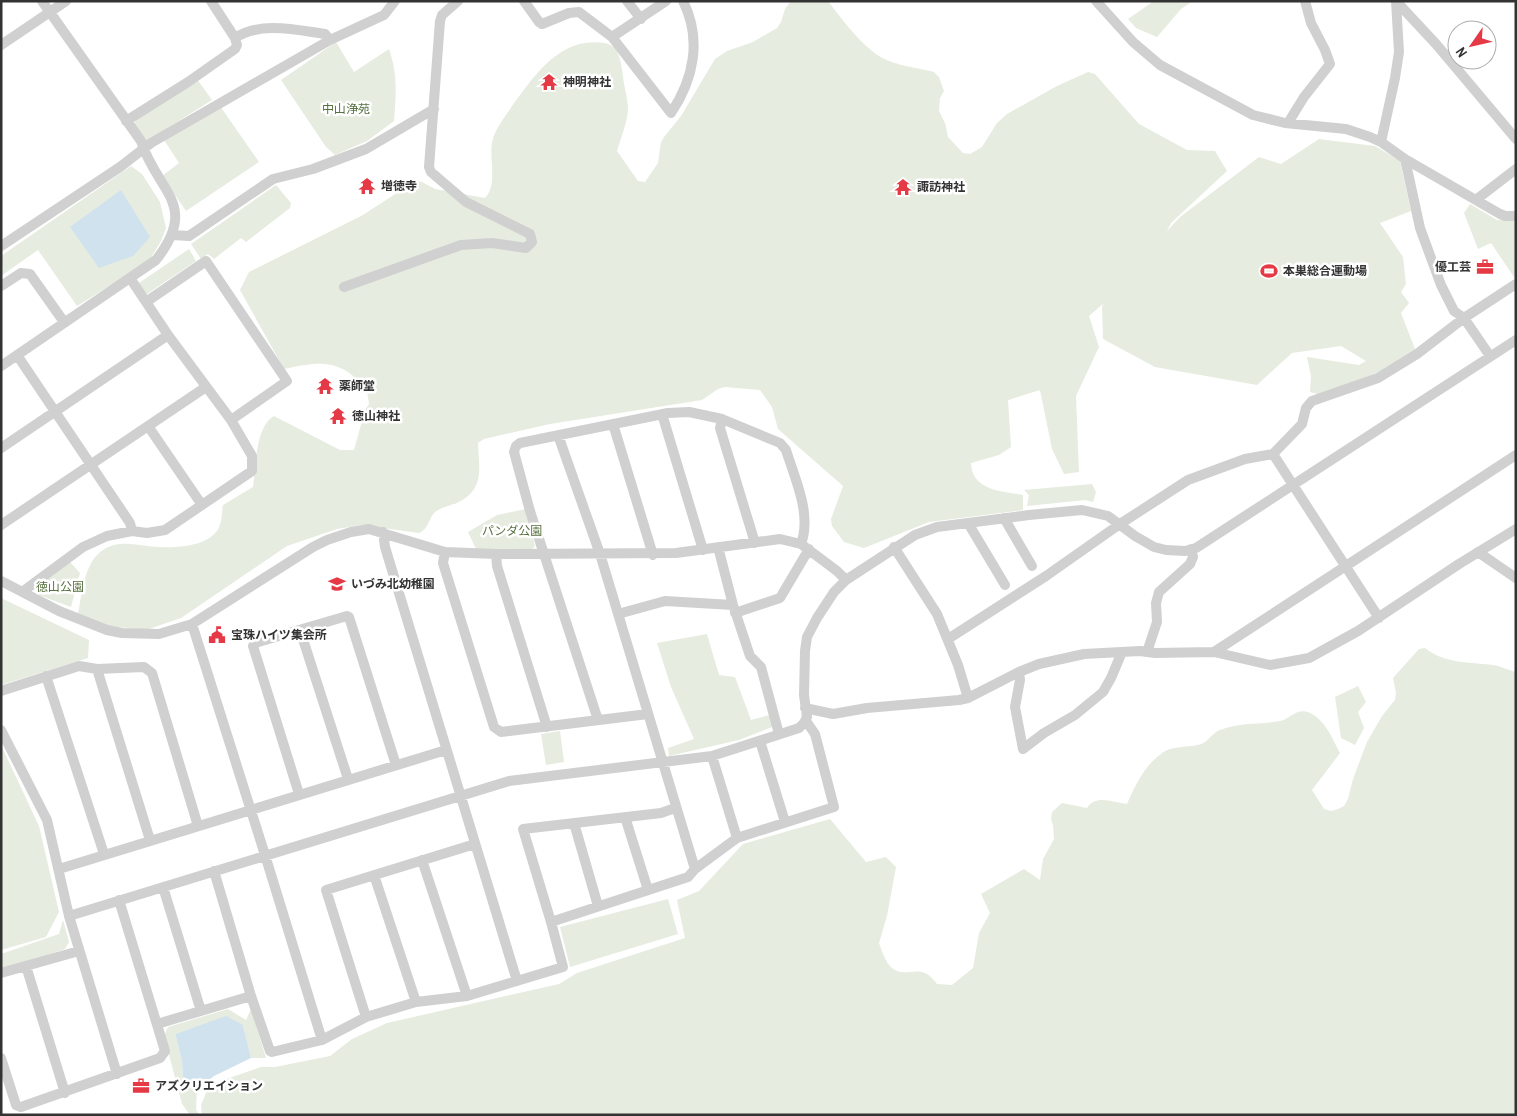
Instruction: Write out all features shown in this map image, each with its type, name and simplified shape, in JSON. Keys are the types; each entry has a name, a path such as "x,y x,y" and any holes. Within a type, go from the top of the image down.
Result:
{"street":[{"path":"1,366 156,260 173,235 176,215 164,184 141,142 42,1"},
{"path":"1,45 66,1"},
{"path":"126,121 188,82 235,49 237,45 235,38 211,1"},
{"path":"1,246 144,150 151,143 330,40 384,15 395,1"},
{"path":"344,287 461,245 492,244 526,248 532,242 530,234 466,202 434,176 429,167 440,21 442,15 458,1"},
{"path":"524,1 542,24 569,12 579,12 612,37 672,113 683,95 693,63 690,16 683,1"},
{"path":"627,1 641,19"},
{"path":"612,37 666,1"},
{"path":"1096,1 1133,42 1160,65 1253,115 1288,123 1346,129 1381,142 1405,159 1500,214 1516,216"},
{"path":"1288,123 1304,97 1330,64 1311,23 1305,1"},
{"path":"1381,142 1399,52 1396,1"},
{"path":"1396,1 1436,44 1516,139"},
{"path":"235,38 251,30 272,28 325,34 330,40"},
{"path":"173,235 189,236 273,179 313,169 366,149 434,109"},
{"path":"1405,159 1420,228 1433,266 1454,311 1464,318 1490,356"},
{"path":"1477,199 1516,169"},
{"path":"146,302 206,261 287,381 231,420"},
{"path":"1,286 21,273 30,274 64,322"},
{"path":"22,592 83,547 107,536 132,531 147,533 165,530 252,471 252,456 231,420 130,278"},
{"path":"948,638 1046,576 1120,524 1188,480 1244,459 1273,454 1302,424 1306,408 1312,401 1378,378 1417,354 1464,318 1516,284"},
{"path":"1,448 168,334"},
{"path":"551,922 688,877 695,869 737,838 834,807 815,734 806,721 804,680 807,637 834,592 846,580 894,547 915,535 937,527 1082,510 1108,516 1154,547 1185,551 1196,548 1516,340"},
{"path":"17,355 130,523 132,531"},
{"path":"1,525 206,387"},
{"path":"598,720 530,511 514,452 516,446 520,443 662,414 690,412 722,419 780,443 786,450 804,510 805,546 780,598 734,609 665,601 618,614"},
{"path":"662,414 703,550"},
{"path":"722,419 720,428 755,542"},
{"path":"613,424 653,555"},
{"path":"148,426 202,506"},
{"path":"558,435 600,554 695,869"},
{"path":"1273,454 1379,618"},
{"path":"1214,652 1516,455"},
{"path":"1004,518 1032,566"},
{"path":"968,523 1005,585"},
{"path":"1,581 58,611 107,630 122,633 159,634 192,624 320,543 351,532 369,529 445,552 496,554 653,555 780,539 805,546 846,580"},
{"path":"805,708 833,714 867,708 959,700 968,698 1039,664 1069,656 1122,652 1190,654 1214,652 1270,665 1309,658 1379,618 1516,529"},
{"path":"382,532 384,547 516,981"},
{"path":"718,547 734,609 750,656 761,666 779,734"},
{"path":"894,547 937,614 948,638 968,698"},
{"path":"1147,652 1157,622 1156,603 1159,592 1190,564 1193,557 1191,549"},
{"path":"445,552 443,563 494,727 501,732 648,714"},
{"path":"1478,552 1516,578"},
{"path":"496,554 497,566 547,727"},
{"path":"299,794 253,646 255,643 347,616 350,617 396,765"},
{"path":"192,624 266,855 322,1040"},
{"path":"300,630 348,779"},
{"path":"1019,672 1020,680 1015,707 1024,749 1044,733 1075,715 1103,692 1122,652"},
{"path":"1,691 80,666 96,669 144,667 152,673 198,826"},
{"path":"96,669 150,840"},
{"path":"46,676 104,854"},
{"path":"69,916 509,781 712,756 798,728 806,721"},
{"path":"1,730 47,820 69,916 117,1074"},
{"path":"760,741 785,822"},
{"path":"59,869 446,750"},
{"path":"712,756 737,838"},
{"path":"214,871 251,996 270,1051 272,1052 322,1040 366,1017 416,1002 467,996 563,967 523,829 661,813 676,808"},
{"path":"625,817 648,890"},
{"path":"574,823 598,906"},
{"path":"366,1017 326,890 475,844"},
{"path":"422,860 467,996"},
{"path":"374,875 416,1002"},
{"path":"162,887 201,1011"},
{"path":"1,1058 16,1105 21,1107 160,1058 165,1051 119,900"},
{"path":"1,973 79,950"},
{"path":"26,966 65,1093"},
{"path":"157,1024 251,996"}],"green space":[{"path":"791,1 828,1 854,34 878,56 901,65 934,72 939,77 944,91 940,98 939,111 945,123 948,137 963,153 970,154 982,147 997,123 1007,114 1057,86 1088,72 1095,74 1139,124 1187,150 1215,151 1227,171 1171,223 1167,231 1180,217 1259,157 1281,164 1319,139 1375,146 1400,161 1411,211 1380,223 1403,257 1406,284 1401,292 1409,303 1401,313 1417,354 1326,396 1310,392 1311,376 1307,357 1359,365 1366,361 1341,346 1292,353 1257,385 1155,367 1103,339 1102,306 1104,303 1089,316 1099,347 1076,396 1079,472 1064,474 1052,449 1040,390 1008,400 1011,447 999,455 971,463 973,472 982,484 990,488 1023,495 1023,510 929,522 864,548 844,542 832,526 831,519 843,486 778,429 772,407 760,390 725,387 718,389 702,400 550,424 484,439 478,443 479,470 476,485 472,492 457,503 435,512 427,526 419,533 361,525 337,529 287,546 181,618 146,630 99,625 78,614 88,570 97,555 103,550 117,544 152,547 185,546 203,541 216,532 221,523 223,505 253,487 260,438 268,421 274,416 340,450 354,450 365,410 369,404 367,391 358,380 339,367 309,364 284,369 240,290 249,272 363,215 415,181 422,182 435,189 485,198 489,193 492,179 492,143 500,124 520,94 539,71 561,52 588,42 609,44 619,55 628,110 617,151 638,181 645,182 658,163 661,142 681,116 715,59 727,51 753,42 777,28 785,9"},
{"path":"1154,1 1193,1 1181,9 1157,37 1136,28 1128,19"},
{"name":"中山浄苑","path":"336,42 354,72 389,49 394,68 396,93 394,121 367,141 335,155 326,147 281,80"},
{"path":"197,79 212,100 147,141 134,124 137,119"},
{"path":"220,106 259,162 186,211 162,176 179,163 164,140"},
{"path":"131,166 142,174 160,202 166,228 161,241 149,261 77,306 38,250 1,276 1,256"},
{"path":"276,185 291,203 290,208 246,242 241,238 214,259 208,254 201,259 191,244"},
{"path":"1470,204 1497,220 1516,221 1516,280 1491,243 1478,249 1464,213"},
{"path":"189,249 196,261 144,296 136,285"},
{"path":"1092,484 1096,492 1093,502 1085,500 1027,506 1029,495 1024,490"},
{"name":"パンダ公園","path":"526,509 535,546 531,550 476,549 468,532 497,515"},
{"name":"徳山公園","path":"70,562 80,573 71,607 39,595 38,583"},
{"path":"1,598 89,640 88,658 1,685"},
{"path":"707,634 719,675 735,677 751,720 773,714 777,725 739,740 669,756 668,748 694,739 671,687 657,643"},
{"path":"1425,648 1449,660 1496,666 1516,672 1516,1115 202,1115 201,1105 206,1093 215,1083 261,1067 275,1067 330,1056 352,1039 387,1023 559,984 577,973 685,938 677,900 699,891 743,844 830,819 866,862 886,857 896,867 887,916 879,943 887,963 897,971 925,973 937,984 952,985 973,968 979,933 990,913 981,894 1024,869 1040,880 1043,859 1054,839 1051,819 1052,812 1062,803 1087,808 1090,804 1099,800 1127,804 1145,770 1165,751 1201,744 1217,731 1228,727 1280,721 1300,711 1304,711 1319,719 1331,735 1340,753 1312,790 1324,809 1331,811 1338,809 1344,806 1348,799 1353,779 1367,742 1382,716 1395,700 1396,693 1393,678 1419,649"},
{"path":"1358,686 1366,702 1358,712 1364,728 1355,745 1341,738 1335,697"},
{"path":"560,731 564,762 546,765 541,734"},
{"path":"1,745 39,826 59,912 46,937 1,950"},
{"path":"668,899 678,934 570,967 560,927"},
{"path":"63,920 69,942 65,949 1,971 1,954 59,934"},
{"path":"228,1009 246,1020 251,1009 266,1058 251,1058 243,1025 176,1037 182,1061 183,1078 197,1089 196,1109 199,1115 190,1115 182,1104 164,1036 168,1027"}],"water":[{"path":"121,190 150,237 133,256 99,268 70,227"},
{"path":"226,1016 243,1025 251,1058 214,1076 197,1089 183,1078 182,1061 176,1034"}],"place":[{"name":"神明神社","path":"549,82"},
{"name":"増徳寺","path":"367,186"},
{"name":"諏訪神社","path":"903,187"},
{"name":"優工芸","path":"1485,267"},
{"name":"本巣総合運動場","path":"1269,271"},
{"name":"薬師堂","path":"325,386"},
{"name":"徳山神社","path":"338,416"},
{"name":"いづみ北幼稚園","path":"337,584"},
{"name":"宝珠ハイツ集会所","path":"217,635"},
{"name":"アズクリエイション","path":"141,1086"}]}
